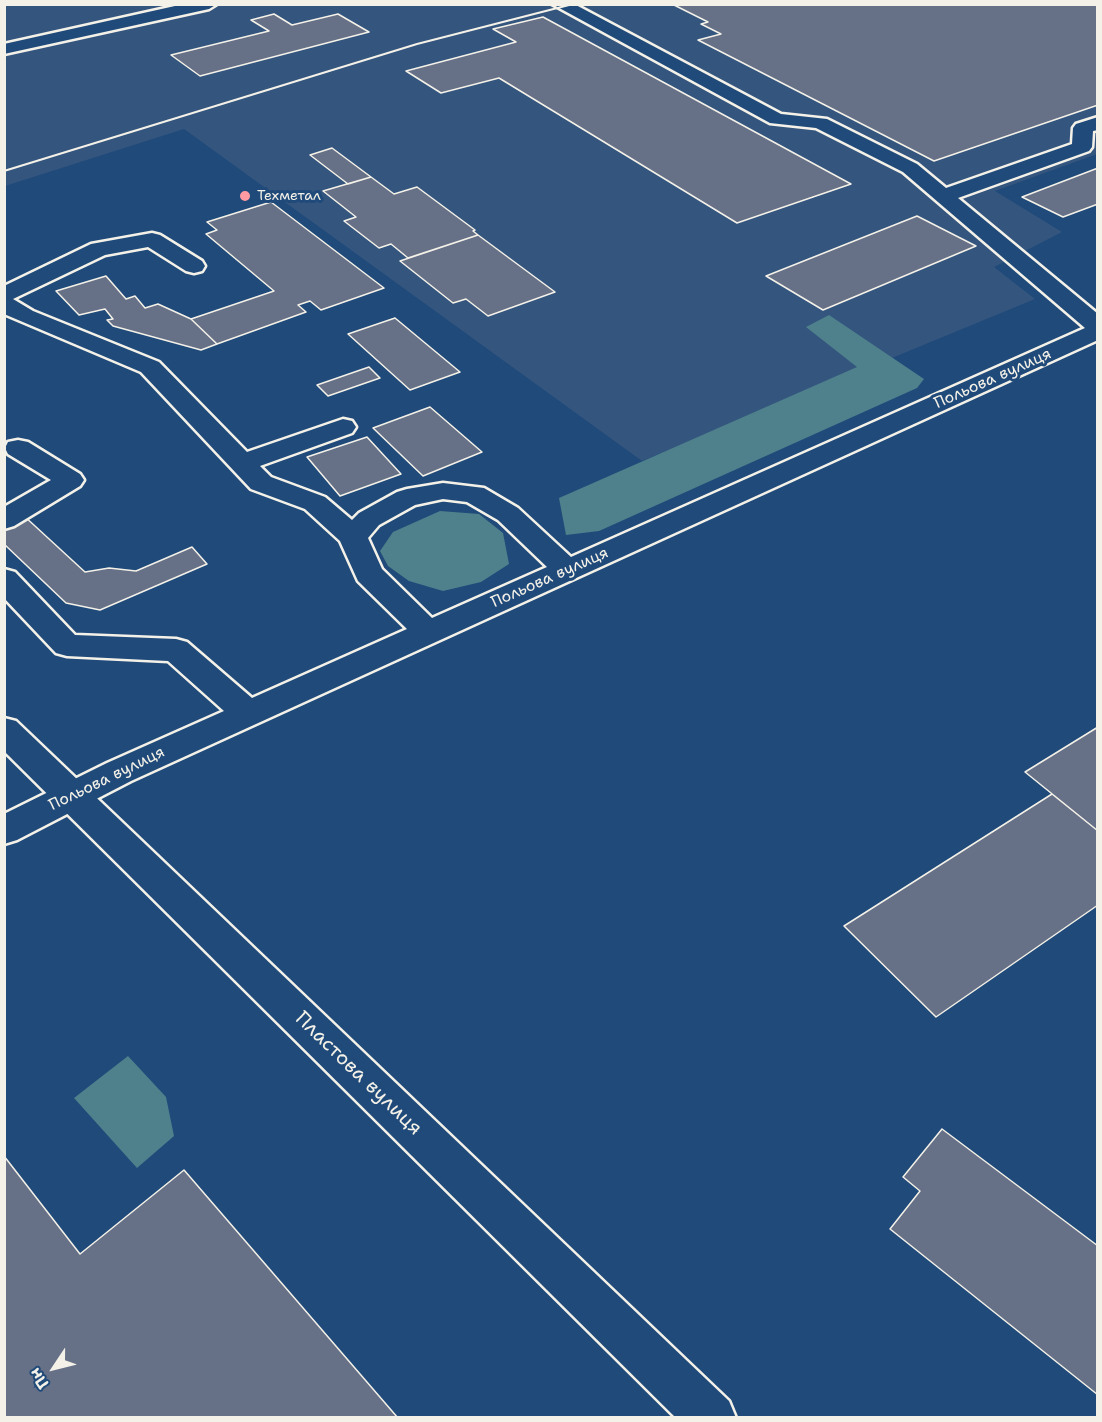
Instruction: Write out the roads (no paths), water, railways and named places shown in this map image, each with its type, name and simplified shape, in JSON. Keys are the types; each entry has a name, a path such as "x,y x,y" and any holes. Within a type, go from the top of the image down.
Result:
{"street":[{"path":"4,50 209,4"},
{"path":"560,4 777,118 820,123 910,168 1098,327"},
{"path":"944,196 1082,147 1083,128 1098,123"},
{"path":"4,295 99,249 152,240 194,266"},
{"path":"4,304 25,316 150,367 261,483 315,503 353,537 369,574 428,633"},
{"name":"Польова вулиця","path":"4,830 70,796 248,713 1098,332"},
{"path":"242,463 343,427"},
{"path":"4,520 70,480 18,448"},
{"path":"353,537 369,519 407,498 443,491 474,494 508,514 567,570"},
{"path":"4,579 67,645 176,650 248,713"},
{"name":"Пластова вулиця","path":"4,730 712,1418"}],"railway":[{"path":"4,171 417,44 573,4"}],"place":[{"name":"Техметал","path":"245,196"}]}
